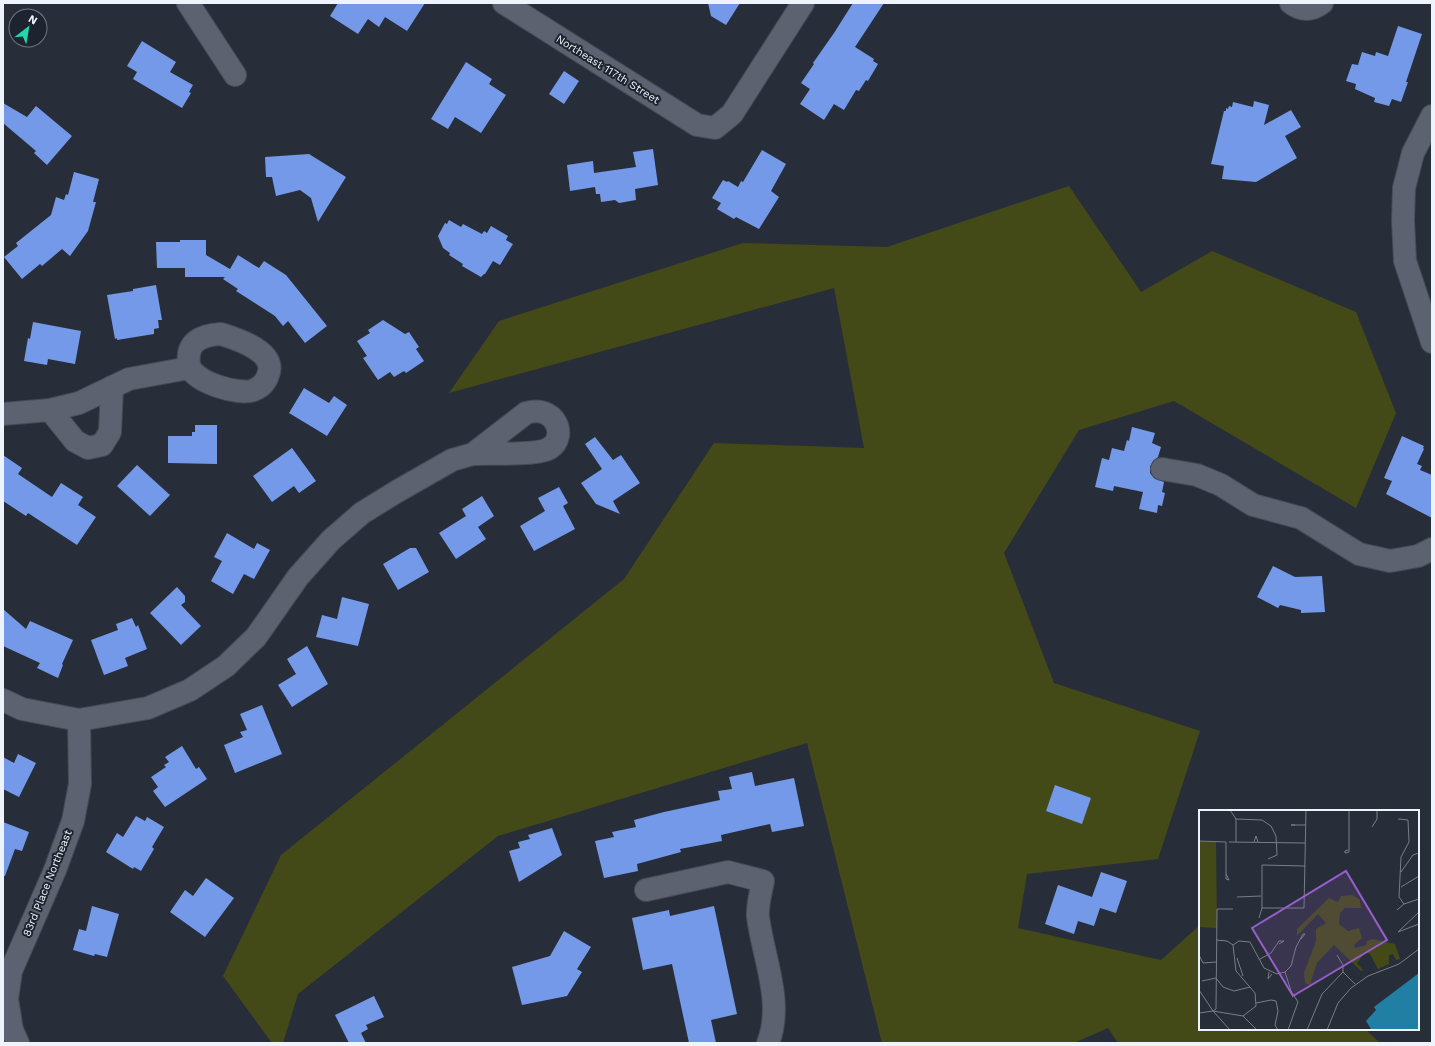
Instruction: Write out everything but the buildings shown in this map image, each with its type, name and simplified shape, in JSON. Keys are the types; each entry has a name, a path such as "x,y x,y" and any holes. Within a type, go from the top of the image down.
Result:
{"street":[{"path":"188,3 235,75"},
{"name":"Northeast 117th Street","path":"504,3 698,125 715,128 732,114 803,3"},
{"path":"1291,3 1302,9 1317,7 1322,3"},
{"path":"1432,116 1413,153 1404,188 1403,220 1405,261 1432,342"},
{"path":"3,414 50,410 79,403 129,379 189,368"},
{"path":"50,410 75,441 88,448 102,445 110,432 112,388"},
{"path":"3,700 22,709 79,720 148,708 190,690 226,666 256,637 298,578 331,540 362,513 452,460 473,454"},
{"path":"1162,469 1197,475 1221,485 1253,506 1301,518 1359,554 1390,560 1418,556 1432,549"},
{"name":"83rd Place Northeast","path":"18,1043 12,1030 7,999 11,971 55,870 73,821 80,784 79,720"},
{"path":"646,890 728,872 763,881 758,915 775,1004 772,1034 768,1043"}],"green space":[{"path":"1069,186 1141,292 1212,251 1356,312 1396,413 1356,508 1174,401 1079,430 1004,553 1054,683 1200,731 1158,859 1027,874 1018,928 1161,960 1199,926 1199,1030 1366,1030 1380,1043 1118,1043 1108,1028 1074,1043 882,1043 807,743 498,836 298,994 283,1043 272,1043 223,976 281,855 624,579 714,443 864,448 834,288 449,393 499,321 743,243 887,247"}]}
